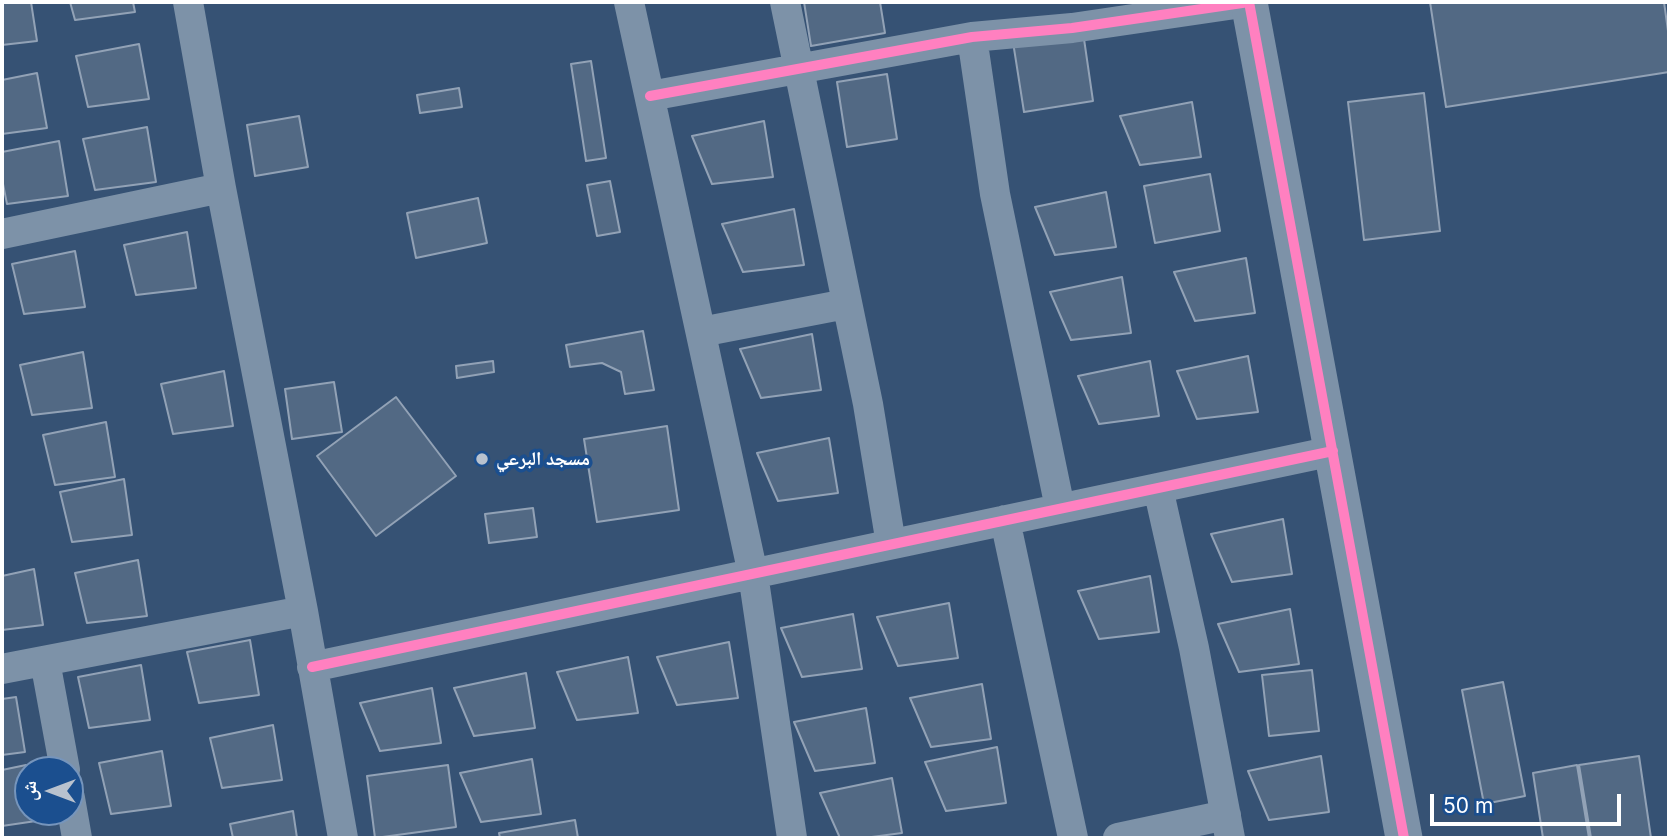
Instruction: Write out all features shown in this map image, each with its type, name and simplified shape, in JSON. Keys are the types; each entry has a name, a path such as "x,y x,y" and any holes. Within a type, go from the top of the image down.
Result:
{"street":[{"path":"188,2 343,838"},
{"path":"629,2 753,574 792,838"},
{"path":"785,2 868,404 891,544"},
{"path":"650,96 972,37 1072,28 1249,2 1404,838"},
{"path":"972,37 995,194 1060,508"},
{"path":"2,234 221,188"},
{"path":"701,332 846,304"},
{"path":"312,667 1333,451"},
{"path":"1118,838 1228,827 1194,648 1158,488"},
{"path":"1006,520 1073,838"},
{"path":"2,669 303,611"},
{"path":"45,661 62,756"}],"building":[{"path":"2,2 31,2 37,41 2,45"},
{"path":"70,2 133,2 135,12 75,20"},
{"path":"804,2 880,2 885,33 811,46"},
{"path":"1430,2 1664,2 1669,38 1669,72 1446,107"},
{"path":"1083,32 1093,101 1024,112 1013,42"},
{"path":"139,44 149,99 88,107 76,56"},
{"path":"591,61 606,158 586,161 571,64"},
{"path":"37,73 47,128 2,134 2,80"},
{"path":"887,74 897,139 847,147 837,82"},
{"path":"459,88 462,107 420,113 417,95"},
{"path":"1424,93 1440,231 1364,240 1348,102"},
{"path":"1192,102 1201,157 1140,165 1120,116"},
{"path":"299,116 308,167 255,176 247,125"},
{"path":"764,121 773,177 712,184 692,136"},
{"path":"147,127 156,182 95,190 83,139"},
{"path":"59,141 68,196 7,204 2,179 2,152"},
{"path":"1210,174 1220,231 1155,243 1144,186"},
{"path":"610,181 620,232 597,236 587,185"},
{"path":"1106,192 1116,247 1055,255 1035,207"},
{"path":"478,198 487,243 416,258 407,213"},
{"path":"794,209 804,265 743,272 722,224"},
{"path":"187,232 196,288 136,295 124,245"},
{"path":"75,251 85,307 24,314 12,264"},
{"path":"1246,258 1255,313 1195,321 1174,272"},
{"path":"1122,277 1131,333 1071,340 1050,292"},
{"path":"643,331 654,390 625,394 621,372 602,363 570,367 566,345"},
{"path":"812,334 821,390 761,398 740,349"},
{"path":"83,352 92,408 32,415 20,365"},
{"path":"1248,356 1258,412 1197,419 1177,371"},
{"path":"493,361 494,372 457,378 456,366"},
{"path":"1150,361 1159,416 1099,424 1078,376"},
{"path":"224,371 233,426 173,434 161,384"},
{"path":"334,382 342,432 292,439 285,389"},
{"path":"396,397 456,476 376,536 317,456"},
{"path":"106,422 115,477 55,485 43,435"},
{"path":"667,426 679,510 597,522 584,439"},
{"path":"829,438 838,493 778,501 757,453"},
{"path":"124,479 132,535 72,542 60,492"},
{"path":"533,508 537,537 489,543 485,514"},
{"path":"1283,519 1292,574 1232,582 1211,534"},
{"path":"138,560 147,616 87,623 75,573"},
{"path":"34,569 43,625 2,630 2,576"},
{"path":"1150,576 1159,632 1099,639 1078,591"},
{"path":"949,603 958,658 898,666 877,617"},
{"path":"1290,609 1299,664 1239,672 1218,624"},
{"path":"853,614 862,669 802,677 781,628"},
{"path":"250,640 259,695 199,703 187,652"},
{"path":"729,642 738,698 677,705 657,657"},
{"path":"628,657 638,713 577,720 557,672"},
{"path":"141,665 150,720 89,728 78,677"},
{"path":"1312,670 1319,731 1269,736 1262,675"},
{"path":"526,673 535,728 474,736 454,688"},
{"path":"1503,682 1525,796 1484,804 1462,690"},
{"path":"982,684 991,739 931,747 910,698"},
{"path":"432,688 441,743 380,751 360,703"},
{"path":"16,697 25,752 2,755 2,699"},
{"path":"866,708 875,763 815,771 794,722"},
{"path":"273,725 282,780 222,788 210,738"},
{"path":"997,747 1006,803 946,811 925,762"},
{"path":"162,751 171,806 111,814 99,763"},
{"path":"1321,756 1329,812 1269,820 1248,771"},
{"path":"1639,756 1651,838 1591,838 1579,765"},
{"path":"532,759 541,814 481,822 460,773"},
{"path":"448,765 456,827 375,838 367,776"},
{"path":"1577,765 1589,838 1543,838 1533,773"},
{"path":"14,768 14,824 2,826 2,770"},
{"path":"892,778 902,833 840,838 820,793"},
{"path":"293,811 297,838 233,838 230,824"},
{"path":"575,820 578,838 500,838 499,833"}],"cycle path":[{"path":"650,96 972,37 1072,28 1249,2 1404,838"},
{"path":"312,667 1333,451"}],"place":[{"name":"مسجد البرعي","path":"482,459"}]}
